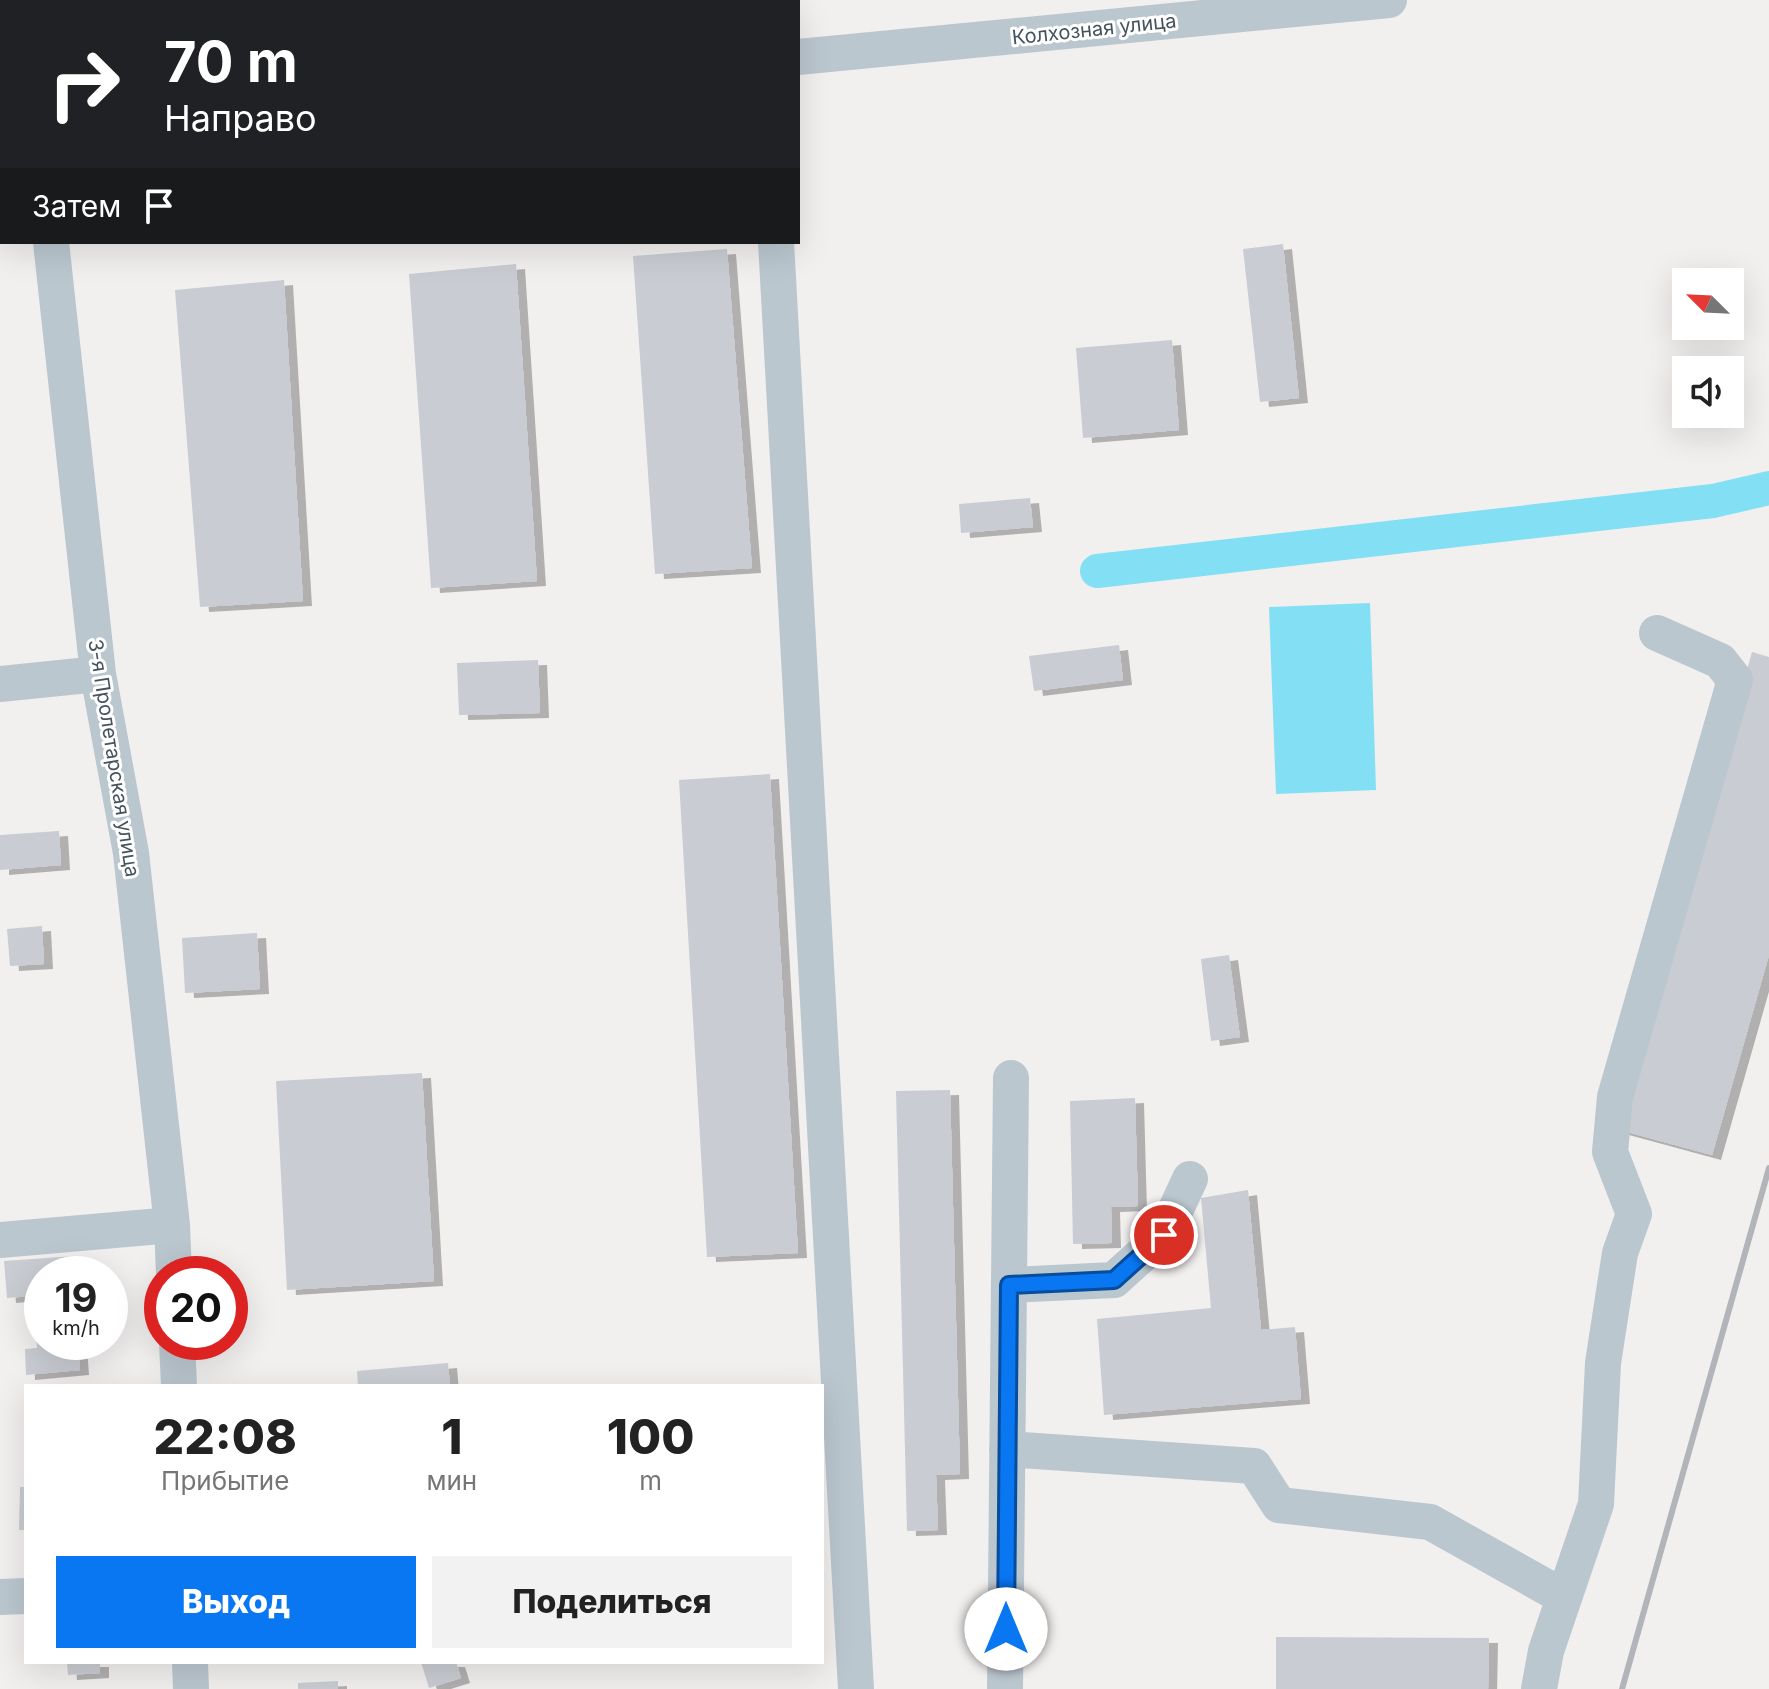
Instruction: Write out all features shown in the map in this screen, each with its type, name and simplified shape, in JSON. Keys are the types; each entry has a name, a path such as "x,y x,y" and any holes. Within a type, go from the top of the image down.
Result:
{"street":[{"name":"Колхозная улица","path":"800,57 1389,0"},
{"name":"3-я Пролетарская улица","path":"51,244 98,674 131,853 173,1256"},
{"path":"776,244 856,1689"},
{"path":"1539,1689 1546,1651 1596,1504 1603,1363 1620,1253 1634,1214 1610,1152 1615,1097 1735,680 1720,661 1657,633"},
{"path":"0,684 98,674"},
{"path":"1005,1689 1011,1078"},
{"path":"1009,1285 1114,1280 1164,1235 1190,1179"},
{"path":"0,1240 172,1225"},
{"path":"178,1360 179,1384"},
{"path":"1007,1449 1254,1466 1279,1505 1430,1522 1564,1597"},
{"path":"0,1597 24,1596"},
{"path":"190,1664 191,1689"}],"water":[{"path":"1370,603 1376,790 1276,794 1269,607"}],"building":[{"path":"1283,244 1299,398 1260,402 1243,249"},
{"path":"727,249 752,568 655,574 633,256"},
{"path":"516,264 537,581 431,588 409,274"},
{"path":"284,280 303,601 200,607 175,290"},
{"path":"1172,340 1179,430 1083,438 1076,348"},
{"path":"1030,498 1033,527 961,533 959,504"},
{"path":"1119,645 1123,680 1034,691 1029,656"},
{"path":"1752,652 1769,657 1769,955 1712,1155 1620,1130"},
{"path":"538,660 540,713 459,715 457,663"},
{"path":"770,774 798,1253 707,1257 679,780"},
{"path":"59,831 61,865 0,870 0,835"},
{"path":"42,926 44,964 10,966 7,929"},
{"path":"257,933 260,989 185,993 182,938"},
{"path":"1229,955 1240,1037 1211,1041 1201,959"},
{"path":"422,1073 434,1281 287,1290 276,1081"},
{"path":"950,1090 960,1474 936,1475 938,1530 907,1531 896,1091"},
{"path":"1135,1098 1138,1206 1111,1207 1112,1243 1073,1244 1070,1101"},
{"path":"1248,1190 1261,1330 1295,1327 1301,1399 1104,1415 1097,1319 1211,1308 1201,1198"},
{"path":"24,1260 24,1297 7,1298 4,1261"},
{"path":"25,1360 79,1360 80,1370 26,1375"},
{"path":"448,1363 450,1384 358,1384 357,1371"},
{"path":"20,1487 24,1487 24,1530 19,1530"},
{"path":"1276,1637 1489,1638 1488,1689 1276,1689"},
{"path":"67,1664 100,1664 100,1673 68,1675"},
{"path":"422,1664 457,1664 461,1678 429,1688"},
{"path":"338,1681 338,1689 298,1689 298,1683"}],"waterway":[{"path":"1097,571 1713,501 1769,488"}],"railway":[{"path":"1622,1689 1769,1168"}],"route":[{"path":"1006,1629 1009,1285 1114,1280 1164,1235"}]}
